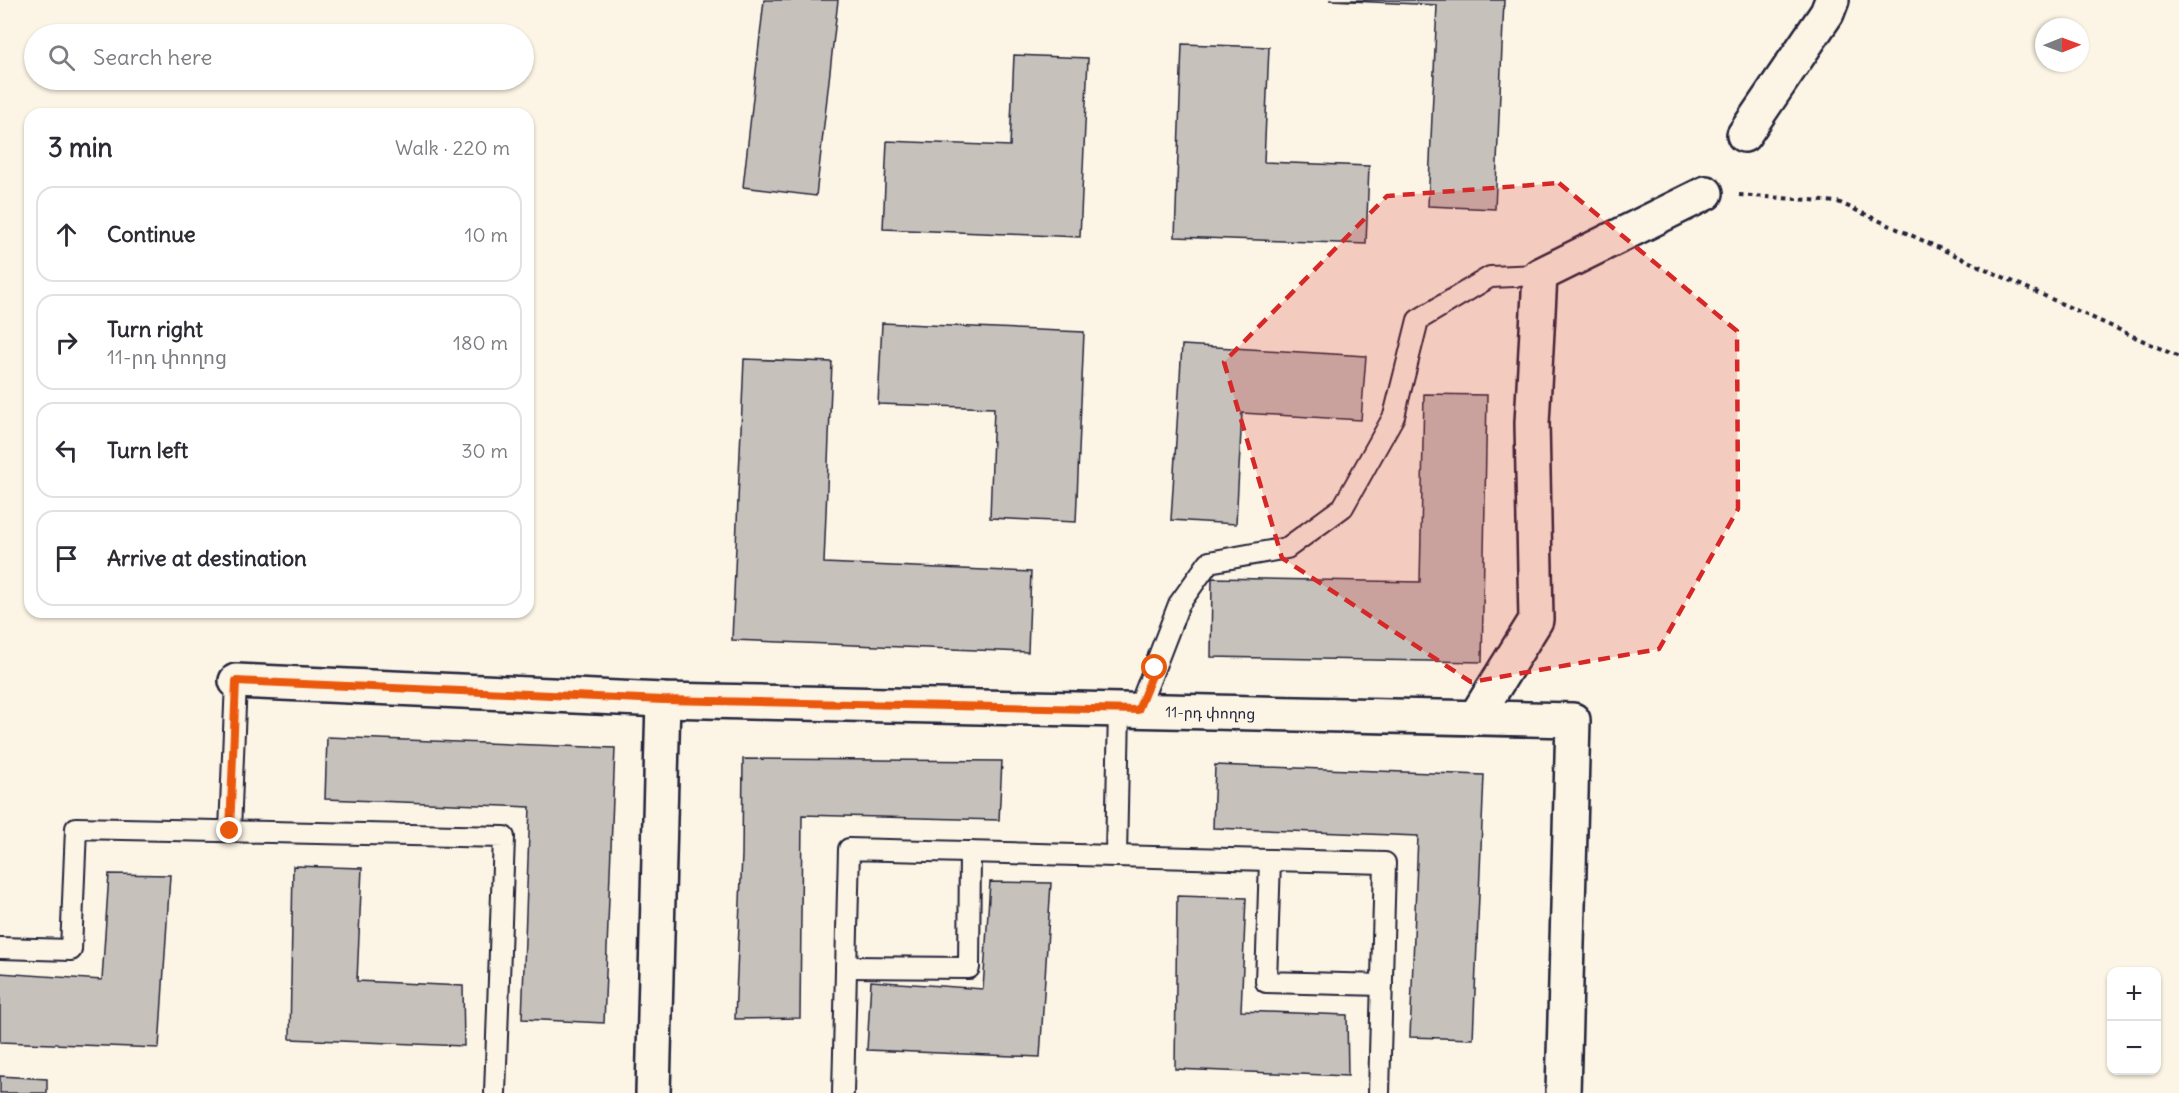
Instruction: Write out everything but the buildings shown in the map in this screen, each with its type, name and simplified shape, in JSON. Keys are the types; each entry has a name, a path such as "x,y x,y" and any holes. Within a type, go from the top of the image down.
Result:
{"street":[{"path":"1744,135 1827,13 1832,0"},
{"path":"1475,718 1536,621 1532,423 1540,275 1706,193"},
{"name":"11-րդ փողոց","path":"236,681 663,700 1573,720 1563,1093"},
{"path":"653,1093 663,700"}],"lane":[{"path":"1116,856 1129,710 1179,604 1209,562 1287,548 1343,507 1394,416 1418,320 1490,277 1540,275"},
{"path":"230,831 236,681"},
{"path":"0,948 71,950 76,828 504,837 495,1093"},
{"path":"843,1093 849,849 1385,863 1379,1093"},
{"path":"846,967 969,968 970,852"},
{"path":"1270,860 1266,982 1382,985"}],"path":[{"path":"1706,193 1838,202 2179,357"}],"highlighted area":[{"path":"1559,183 1737,331 1738,509 1659,649 1471,682 1282,558 1224,362 1387,196"}],"route":[{"path":"230,831 236,681 663,700 1138,710 1155,668"}]}
